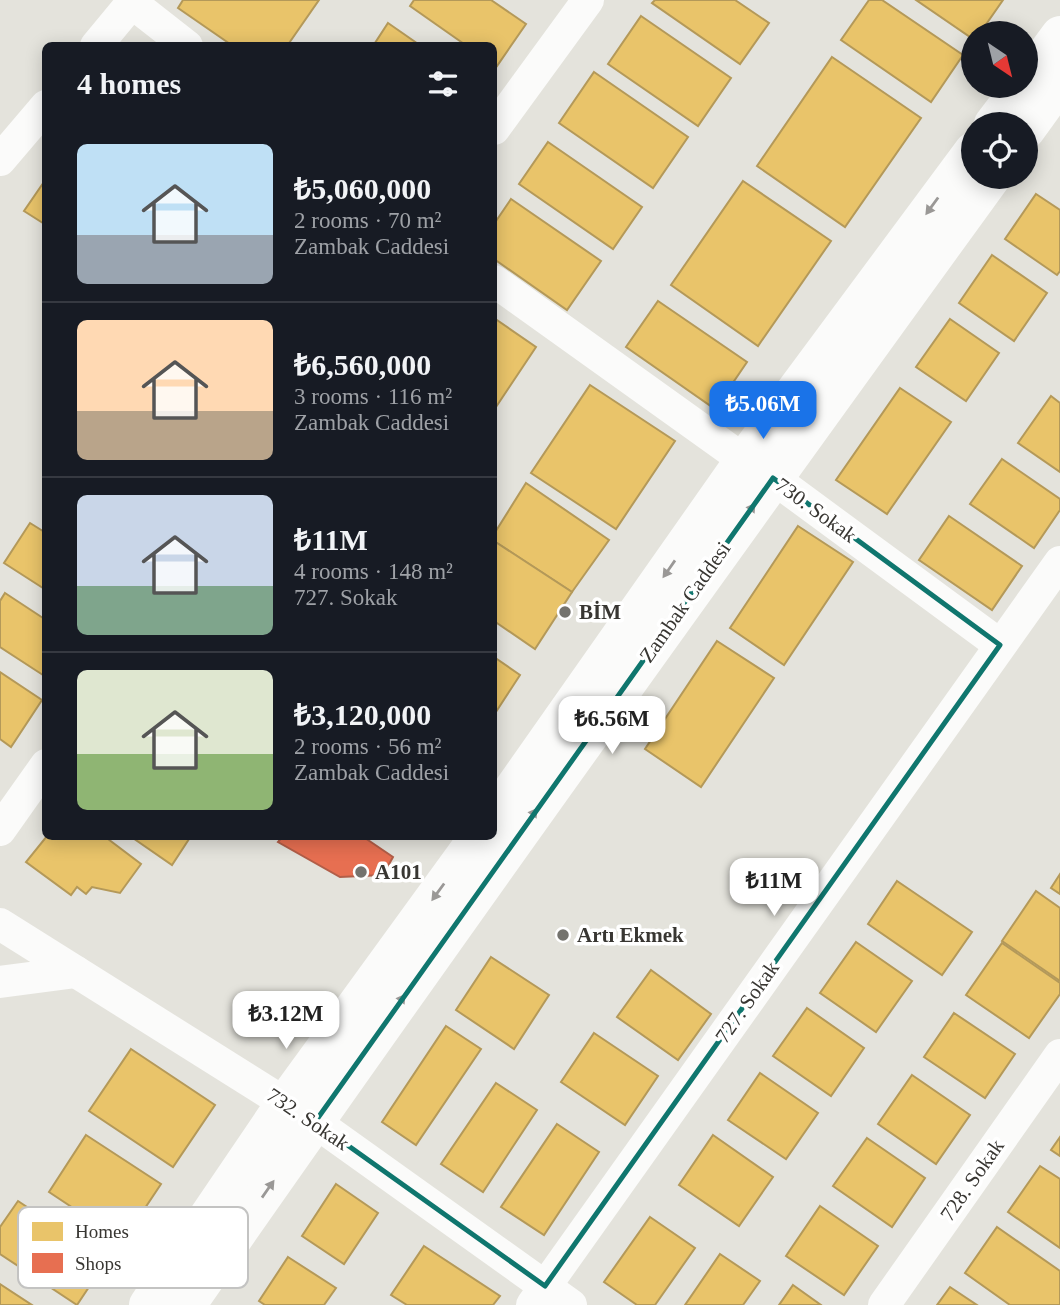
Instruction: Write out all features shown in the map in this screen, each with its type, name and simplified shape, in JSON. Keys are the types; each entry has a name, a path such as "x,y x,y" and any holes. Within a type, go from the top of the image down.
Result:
{"street":[{"path":"497,125 588,0"},
{"path":"99,42 133,1 182,42"},
{"path":"1038,65 1060,35"},
{"path":"1038,113 1060,83"},
{"path":"1002,112 1013,98"},
{"path":"0,160 42,111"},
{"name":"Zambak Caddesi","path":"497,836 759,469 961,169"},
{"name":"Zambak Caddesi","path":"497,812 759,469 982,189"},
{"name":"730. Sokak","path":"497,283 759,469 1000,645"},
{"name":"727. Sokak","path":"538,1295 1060,562"},
{"path":"0,830 42,771"},
{"name":"Zambak Caddesi","path":"244,1207 300,1112 476,840"},
{"name":"Zambak Caddesi","path":"225,1207 300,1112 494,840"},
{"name":"732. Sokak","path":"0,924 300,1112 538,1295 570,1305"},
{"path":"0,982 76,972"},
{"name":"728. Sokak","path":"884,1305 1060,1055"},
{"name":"Zambak Caddesi","path":"148,1305 161,1288"},
{"name":"Zambak Caddesi","path":"187,1305 197,1288"}],"highlighted area":[{"path":"773,478 1000,645 545,1286 315,1122"}],"building: Homes":[{"path":"183,0 319,0 290,42 227,42 178,8"},
{"path":"414,0 491,0 526,24 497,66 497,42 461,42 410,6"},
{"path":"655,0 735,0 769,23 740,64 652,3"},
{"path":"869,0 882,0 961,54 961,58 931,102 841,40"},
{"path":"916,0 1003,0 988,21 961,21 961,31"},
{"path":"641,16 731,78 698,126 608,64"},
{"path":"388,23 415,42 376,42"},
{"path":"832,57 921,118 845,227 757,166"},
{"path":"594,72 688,137 653,188 559,123"},
{"path":"548,142 642,207 613,249 519,184"},
{"path":"743,181 831,241 758,346 671,285"},
{"path":"42,185 42,222 24,211"},
{"path":"1036,194 1060,210 1060,271 1057,275 1005,239"},
{"path":"511,199 601,261 567,310 497,261 497,220"},
{"path":"992,255 1047,293 1014,341 959,303"},
{"path":"658,301 747,362 715,409 626,347"},
{"path":"950,319 999,353 966,401 916,367"},
{"path":"497,320 536,347 497,406"},
{"path":"590,385 675,441 616,529 531,473"},
{"path":"900,388 951,422 887,514 836,480"},
{"path":"1051,396 1060,403 1060,472 1018,443"},
{"path":"1002,459 1060,499 1060,510 1034,548 970,504"},
{"path":"526,483 609,540 572,592 497,543 497,529"},
{"path":"949,516 1022,566 992,610 919,560"},
{"path":"30,523 42,530 42,587 4,563"},
{"path":"798,526 853,562 784,665 730,628"},
{"path":"497,543 572,592 535,649 497,623"},
{"path":"5,593 42,617 42,674 0,647 0,601"},
{"path":"717,641 774,678 701,787 645,749"},
{"path":"497,659 520,675 497,710"},
{"path":"0,672 42,700 11,747 0,739"},
{"path":"44,840 109,840 141,864 120,893 92,887 86,894 77,887 71,895 26,862"},
{"path":"136,840 188,840 172,865"},
{"path":"1060,874 1060,894 1051,888"},
{"path":"897,881 972,932 942,975 868,924"},
{"path":"1036,891 1060,908 1060,981 1002,941"},
{"path":"856,942 912,981 876,1032 820,993"},
{"path":"1002,943 1060,983 1060,994 1029,1038 966,995"},
{"path":"491,957 549,995 514,1049 456,1010"},
{"path":"651,970 711,1014 678,1060 617,1017"},
{"path":"807,1008 864,1048 831,1096 773,1056"},
{"path":"954,1013 1015,1054 985,1098 924,1057"},
{"path":"446,1026 481,1049 416,1145 382,1122"},
{"path":"594,1033 658,1076 625,1125 561,1082"},
{"path":"131,1049 215,1105 173,1167 89,1111"},
{"path":"760,1073 818,1113 786,1159 728,1120"},
{"path":"912,1075 970,1115 936,1164 878,1124"},
{"path":"496,1083 537,1110 483,1192 441,1164"},
{"path":"557,1124 599,1152 544,1235 501,1207"},
{"path":"86,1135 161,1184 146,1207 72,1207 49,1192"},
{"path":"713,1135 773,1177 739,1226 679,1185"},
{"path":"1060,1137 1060,1156 1051,1150"},
{"path":"867,1138 925,1178 892,1227 833,1186"},
{"path":"1040,1166 1060,1179 1060,1248 1008,1212"},
{"path":"336,1184 378,1213 344,1264 302,1236"},
{"path":"18,1201 27,1207 18,1207 18,1266 0,1254 0,1227"},
{"path":"820,1206 878,1246 844,1295 786,1256"},
{"path":"650,1217 695,1248 655,1305 637,1305 604,1282"},
{"path":"997,1227 1060,1271 1060,1305 1010,1305 965,1273"},
{"path":"424,1246 500,1296 493,1305 407,1305 391,1295"},
{"path":"720,1254 760,1281 743,1305 685,1305"},
{"path":"288,1257 336,1288 324,1305 265,1305 259,1301"},
{"path":"0,1284 32,1305 0,1305"},
{"path":"793,1285 821,1305 779,1305"},
{"path":"950,1287 977,1305 937,1305"},
{"path":"51,1288 88,1288 77,1305"}],"building: Shops":[{"path":"368,840 393,857 383,875 340,877 278,842"}],"place":[{"name":"BİM","path":"565,612"},
{"name":"A101","path":"361,872"},
{"name":"Artı Ekmek","path":"563,935"}]}
